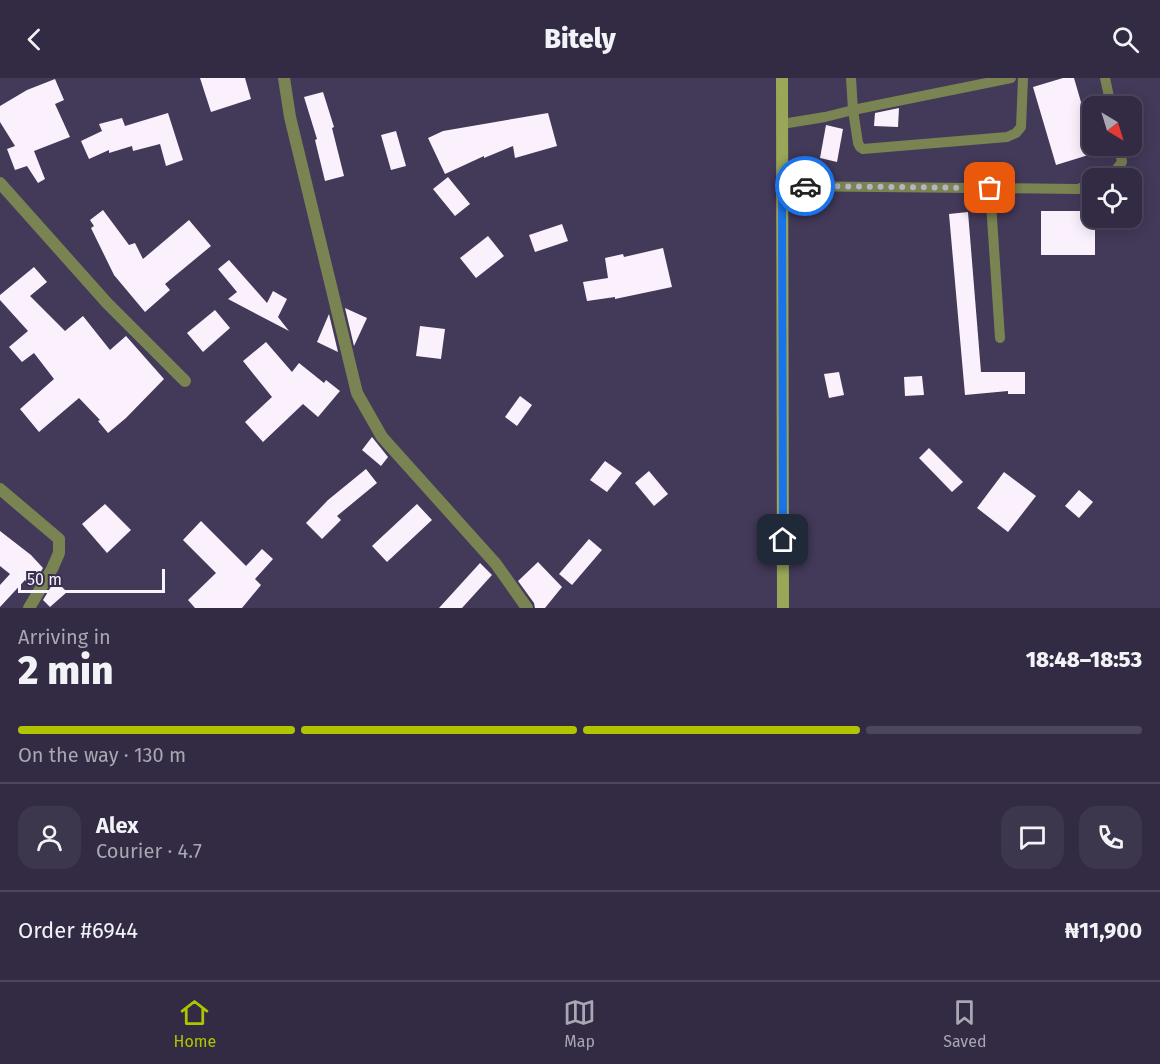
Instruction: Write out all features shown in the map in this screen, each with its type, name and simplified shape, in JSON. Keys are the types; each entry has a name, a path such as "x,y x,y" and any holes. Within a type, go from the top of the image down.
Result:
{"main road":[{"path":"775,78 783,97"},
{"path":"782,78 783,608"},
{"path":"783,97 788,78"}],"street":[{"path":"284,78 290,117 357,393 382,436 496,564 527,608"},
{"path":"0,183 107,303 185,381"},
{"path":"0,489 59,539 59,554 29,608"}],"lane":[{"path":"851,78 858,143 863,149 1007,136 1016,133 1021,127 1023,78"},
{"path":"782,124 1011,78"},
{"path":"1106,78 1109,96"},
{"path":"782,186 1082,188"},
{"path":"990,188 1000,338"}],"building":[{"path":"200,78 245,78 251,99 211,112"},
{"path":"1063,78 1074,78 1082,106 1082,156 1085,156 1056,165 1033,87"},
{"path":"55,79 64,100 55,104 70,137 34,151 45,179 38,183 27,166 15,170 7,149 15,146 0,122 0,106 27,90"},
{"path":"323,92 334,127 332,128 344,176 325,181 315,140 317,139 304,97"},
{"path":"899,108 898,127 874,126 875,113"},
{"path":"168,113 183,160 166,166 160,144 133,151 132,146 109,153 109,150 89,159 81,141 102,131 99,124 122,118 125,126"},
{"path":"548,113 557,146 515,158 513,146 445,174 428,138 443,131"},
{"path":"826,125 843,129 837,162 820,158"},
{"path":"396,131 406,166 391,170 381,135"},
{"path":"448,177 470,204 455,216 433,189"},
{"path":"103,210 129,245 135,243 143,259 189,220 211,246 165,284 170,290 145,312 114,275 91,228 94,226 90,220"},
{"path":"1041,211 1082,211 1082,228 1095,228 1095,255 1041,255"},
{"path":"968,212 981,372 1025,372 1025,394 1008,394 1008,391 965,395 949,214"},
{"path":"562,224 568,241 535,252 529,235"},
{"path":"488,236 504,256 476,278 460,258"},
{"path":"663,248 672,287 615,299 615,297 587,301 583,282 608,278 605,258 623,254 624,257"},
{"path":"229,260 267,303 273,291 287,299 278,317 289,331 228,299 237,292 218,269"},
{"path":"34,267 47,282 30,296 65,331 83,316 110,350 126,336 164,379 108,433 98,421 100,420 79,398 39,432 20,409 54,379 34,353 22,362 9,347 28,331 0,300 0,295"},
{"path":"345,308 367,318 354,346"},
{"path":"215,310 230,328 203,352 187,333"},
{"path":"329,314 338,352 317,342"},
{"path":"420,326 445,329 441,359 416,356"},
{"path":"266,342 292,372 299,363 324,383 326,380 340,391 318,417 303,404 263,442 245,422 272,397 243,361"},
{"path":"839,372 844,395 829,398 824,374"},
{"path":"922,376 924,395 905,396 904,377"},
{"path":"520,396 532,405 517,426 505,417"},
{"path":"372,437 388,457 381,466 362,450"},
{"path":"929,448 963,482 952,492 919,458"},
{"path":"605,461 622,473 607,492 590,480"},
{"path":"366,469 377,483 337,516 341,520 322,539 306,523 328,500"},
{"path":"649,471 668,494 654,506 635,483"},
{"path":"1004,472 1036,496 1008,532 977,508"},
{"path":"1079,490 1093,502 1079,518 1065,506"},
{"path":"105,504 131,530 107,553 82,524"},
{"path":"417,504 432,520 387,562 372,546"},
{"path":"201,521 246,566 262,549 273,559 255,579 261,585 242,608 195,608 188,600 216,573 183,540"},
{"path":"0,531 31,555 43,568 32,587 25,580 0,607 0,585 10,574 0,566"},
{"path":"589,539 602,550 572,585 559,574"},
{"path":"538,562 562,587 545,608 535,608 534,603 518,581"},
{"path":"480,563 492,575 462,608 439,608"},
{"path":"55,580 67,592 50,607 43,600"}],"way so far":[{"path":"805,186 990,188"}],"route":[{"path":"783,540 782,186 805,186"}]}
